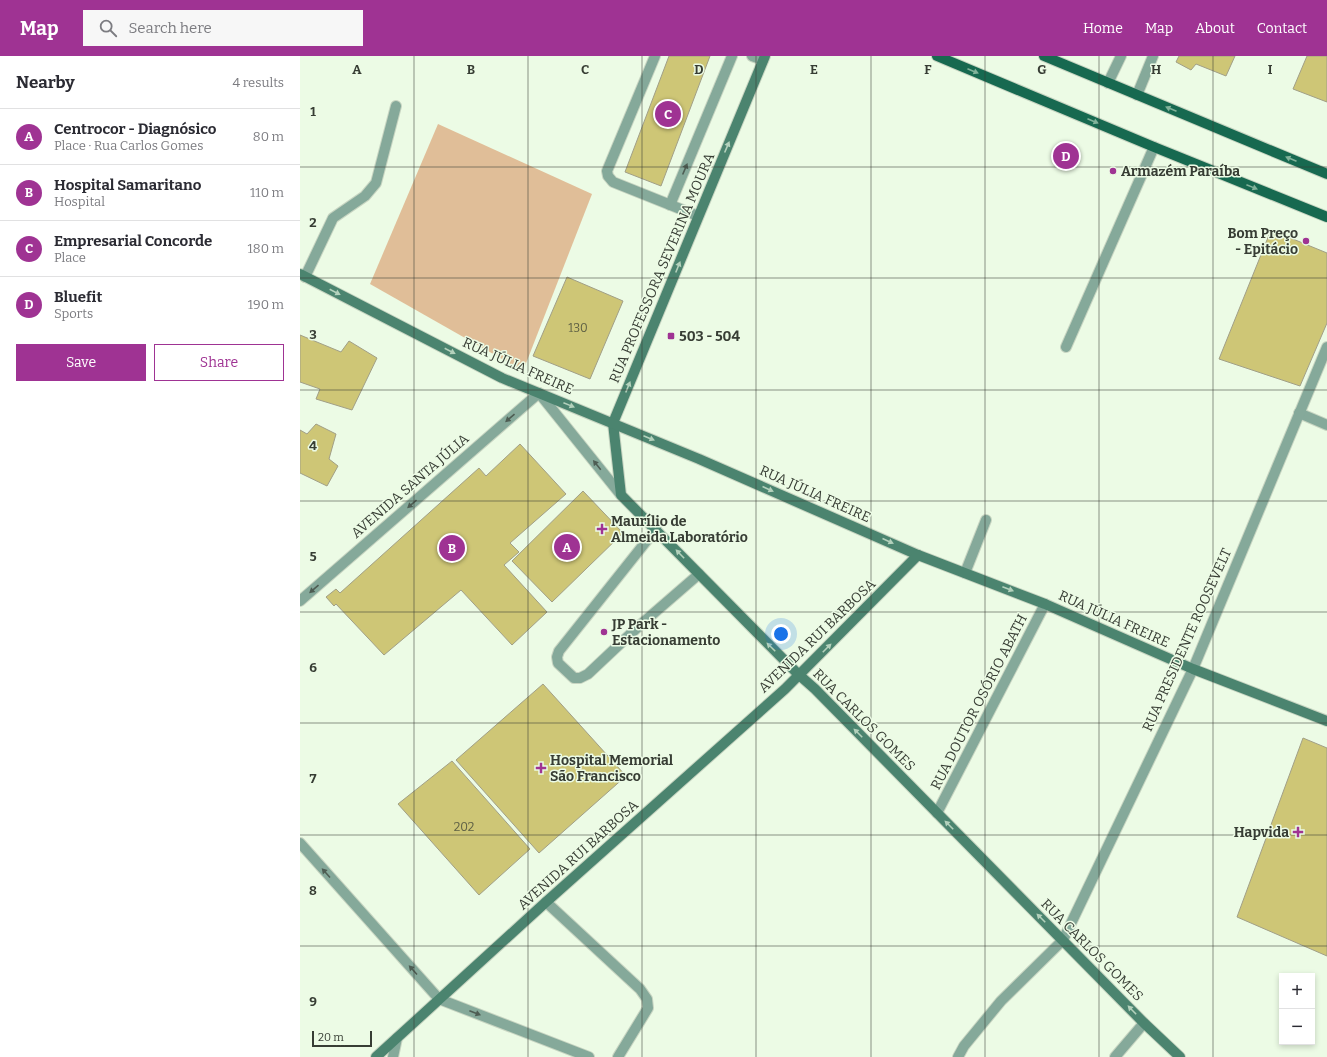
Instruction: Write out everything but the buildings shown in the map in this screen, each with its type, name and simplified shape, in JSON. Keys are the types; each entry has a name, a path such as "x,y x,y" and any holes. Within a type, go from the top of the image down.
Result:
{"main road":[{"path":"937,56 1154,147 1327,217"},
{"path":"1044,56 1327,174"},
{"name":"RUA PROFESSORA SEVERINA MOURA","path":"621,495 613,423 764,58"},
{"name":"RUA JÚLIA FREIRE","path":"302,276 502,378 706,462 918,555 1045,604 1193,668 1327,721"},
{"name":"RUA CARLOS GOMES","path":"621,495 798,674 815,689 1144,1023 1180,1057"},
{"name":"AVENIDA RUI BARBOSA","path":"376,1057 438,999 785,689 798,674 817,658 918,555"}],"street":[{"path":"655,56 607,171 608,176 613,182 698,216"},
{"path":"670,205 732,56"},
{"path":"752,56 764,58"},
{"path":"1108,83 1121,56"},
{"path":"1137,95 1153,56"},
{"path":"302,276 333,218 365,196 376,182 396,106"},
{"path":"1066,347 1154,147"},
{"name":"RUA PRESIDENTE ROOSEVELT","path":"1063,940 1193,668 1327,347"},
{"name":"RUA CARLOS GOMES","path":"539,393 621,495"},
{"name":"AVENIDA SANTA JÚLIA","path":"300,601 539,393"},
{"path":"1299,413 1327,425"},
{"path":"965,573 986,520"},
{"path":"656,529 559,650 557,657 558,663 574,678 580,678 588,674 639,626 699,574"},
{"name":"RUA DOUTOR OSÓRIO ABATH","path":"937,813 1045,604"},
{"path":"300,843 438,999 589,1057"},
{"path":"546,902 640,988 647,999 648,1008 618,1057"},
{"path":"958,1057 964,1046 1000,1001 1063,940"},
{"path":"1114,1057 1144,1023"},
{"path":"393,1057 397,1038"}],"shaded area":[{"path":"438,124 592,194 523,371 370,284"}],"place":[{"name":"Empresarial Concorde","path":"668,114"},
{"name":"Bluefit","path":"1066,156"},
{"name":"Armazém Paraíba","path":"1113,171"},
{"name":"Bom Preço - Epitácio","path":"1306,241"},
{"name":"503 - 504","path":"671,336"},
{"name":"Maurílio de Almeida Laboratório","path":"602,529"},
{"name":"Centrocor - Diagnósico","path":"567,547"},
{"name":"Hospital Samaritano","path":"452,548"},
{"name":"JP Park - Estacionamento","path":"604,632"},
{"name":"Hospital Memorial São Francisco","path":"541,768"},
{"name":"Hapvida","path":"1298,832"}]}
